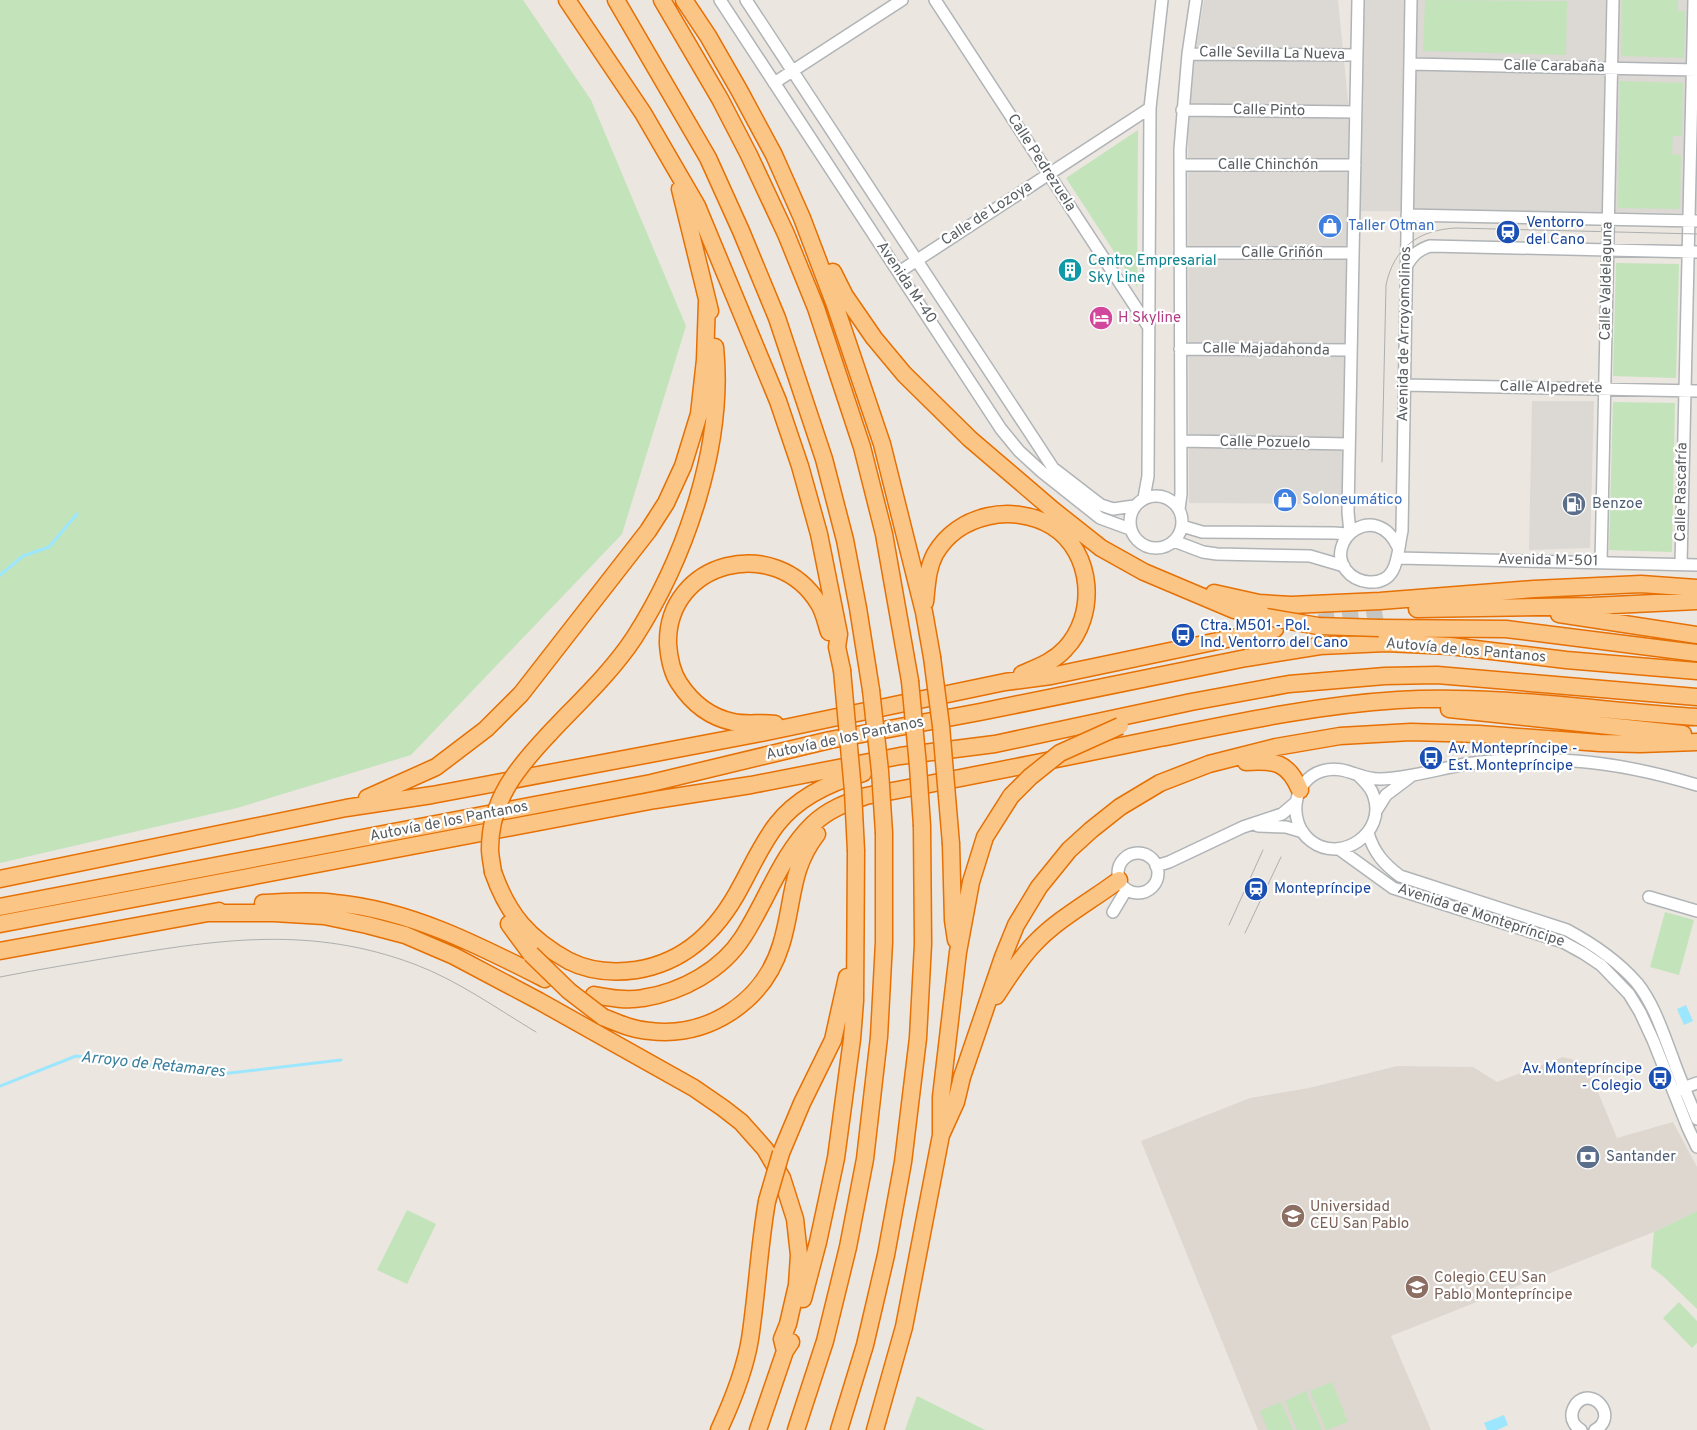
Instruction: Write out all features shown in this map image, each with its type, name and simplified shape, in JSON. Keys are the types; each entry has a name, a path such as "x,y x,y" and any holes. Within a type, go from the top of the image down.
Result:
{"highway":[{"path":"567,0 643,113 697,206 778,401 794,447 818,534 839,634 837,647"},
{"path":"616,0 708,158 777,318 824,459 845,540 871,690 880,771 884,833 884,942 880,1018 865,1159 848,1247 825,1341 796,1430"},
{"path":"662,0 720,99 749,155 786,234 816,308 864,455 884,534 910,682 922,826 923,944 918,1038 903,1162 886,1255 865,1345 839,1430"},
{"path":"684,0 708,36 774,155 802,218 836,305 882,444 924,612 932,658 942,734 951,844 953,920 958,952"},
{"path":"675,170 711,314 716,359 714,418 704,472 688,532 634,638 597,686 532,752 507,785 494,818 490,849 493,872 500,894 503,915 531,954 569,991 603,1016 627,1026 650,1032 694,1029 715,1022 738,1008 760,987 781,946 796,872 805,850 816,835 834,818 859,804 906,789"},
{"path":"802,218 813,234 845,296 874,338 904,374 993,458 1053,510 1101,548 1144,572 1193,594 1271,623 1379,628 1506,629 1697,653"},
{"path":"346,808 436,766 486,729 521,694 648,531 666,503 683,466 699,414 705,360 707,302"},
{"path":"924,612 928,576 935,554 952,534 973,521 993,514 1018,514 1037,519 1053,527 1069,541 1080,560 1087,583 1085,610 1078,632 1065,649 1050,662 1005,682"},
{"path":"758,1430 785,1351 791,1342 818,1242 836,1158 852,1039 855,1001 856,851 851,765 842,670 837,647 830,635 821,605 808,588 787,572 767,564 746,562 723,567 701,578 684,593 673,614 668,636 668,650 674,676 688,697 708,713 734,722 792,725"},
{"path":"1174,584 1260,603 1291,605 1380,602 1534,589 1631,584 1697,588"},
{"path":"1383,612 1477,607 1592,606 1697,601"},
{"path":"1477,607 1561,614 1697,635"},
{"path":"0,879 346,808 432,795 597,764 1005,682 1060,674 1271,623"},
{"name":"Autovía de los Pantanos","path":"0,907 651,784 830,740 980,712 1246,658 1320,646 1386,643 1450,646 1566,660 1697,671"},
{"name":"Autovía de los Pantanos","path":"0,924 655,800 751,785 900,756 994,744 1191,702 1289,684 1385,676 1437,675 1697,697"},
{"path":"594,995 616,998 642,998 666,993 692,983 723,962 743,938 791,850 813,824 836,806 866,796 1292,712 1347,704 1447,699 1516,702 1640,714 1697,717"},
{"path":"1398,700 1422,706 1697,736"},
{"path":"875,1430 904,1327 941,1136 941,1098 958,952 971,882 986,836 1011,796 1030,777 1060,753 1120,726 1160,716 1191,702"},
{"path":"941,1136 956,1102 962,1077 1003,957 1016,925 1039,887 1069,850 1120,807 1160,783 1209,764 1276,747 1340,736 1411,732 1479,734 1600,743 1697,742"},
{"path":"500,894 527,932 550,950 573,963 597,970 622,972 650,968 672,960 710,932 726,913 776,824 807,796 838,780 901,763 994,744"},
{"path":"1209,764 1267,760 1283,765 1294,776 1298,796"},
{"path":"985,1012 1014,968 1034,943 1058,922 1123,885"},
{"path":"0,951 263,904 300,901 334,902 396,914 455,934 545,979"},
{"path":"209,913 274,913 324,916 404,935 454,956 530,997 694,1088 723,1108 741,1122 765,1149 782,1178 794,1219 799,1255 796,1285 788,1324 782,1339 785,1351"},
{"path":"719,1430 741,1374 750,1340 760,1238 767,1201 781,1153 802,1102 833,1040 843,1000 855,936"}],"street":[{"name":"Avenida M-40","path":"746,0 1053,468 1101,505 1113,509 1134,506"},
{"path":"774,83 902,0"},
{"name":"Calle Pedrezuela","path":"934,0 1148,326"},
{"path":"1144,498 1148,476 1150,108 1162,0"},
{"path":"1180,509 1170,500 1158,495 1144,498 1134,506 1130,517 1130,529 1137,540 1149,547 1162,548 1174,541 1180,534 1182,526 1180,509 1180,165 1182,110 1196,0"},
{"path":"1182,526 1202,532 1349,534 1360,527 1372,525 1383,528 1393,536 1398,552 1394,569 1386,578 1374,582 1362,582 1351,576 1344,566 1341,550 1349,534 1349,444 1358,0"},
{"name":"Avenida de Arroyomolinos","path":"1398,552 1402,530 1411,0"},
{"name":"Calle Valdelaguna","path":"1601,562 1613,0"},
{"name":"Calle Rascafría","path":"1681,564 1685,391 1693,221 1694,0"},
{"name":"Avenida M-40","path":"725,3 774,83 1002,429 1019,451 1042,472 1100,518 1130,529"},
{"name":"Calle Sevilla La Nueva","path":"1188,54 1357,55"},
{"name":"Calle Carabaña","path":"1410,64 1695,70"},
{"name":"Calle de Lozoya","path":"899,272 1150,108"},
{"name":"Calle Pinto","path":"1182,110 1356,112"},
{"name":"Calle Chinchón","path":"1180,165 1355,165"},
{"path":"1407,215 1693,221"},
{"path":"1406,266 1413,255 1421,249 1430,246 1692,252"},
{"name":"Calle Griñón","path":"1180,253 1353,253"},
{"name":"Calle Majadahonda","path":"1180,349 1351,350"},
{"name":"Calle Alpedrete","path":"1404,385 1697,391"},
{"name":"Calle Pozuelo","path":"1181,441 1349,444"},
{"path":"1174,541 1203,552 1310,556 1344,566"},
{"name":"Avenida M-501","path":"1398,552 1697,565"},
{"path":"1359,776 1378,779 1468,764 1500,760 1538,759 1626,767 1697,785"},
{"path":"1156,866 1169,862 1243,827 1282,814 1298,796 1308,779 1320,772 1333,769 1347,770 1359,776 1369,785 1375,798 1376,811 1374,822 1368,833 1355,844 1339,849 1323,848 1312,842 1302,832 1295,813 1298,796"},
{"path":"1376,811 1386,795 1414,774"},
{"path":"1243,827 1286,827 1302,832"},
{"name":"Avenida de Montepríncipe","path":"1368,833 1371,845 1378,858 1400,876 1567,930 1587,940 1609,956 1637,984 1652,1008 1665,1036 1697,1119"},
{"name":"Avenida de Montepríncipe","path":"1339,849 1393,888 1563,942 1583,952 1601,965 1629,994 1640,1012 1697,1147"},
{"path":"1113,912 1123,885 1118,870 1122,860 1130,854 1140,853 1150,857 1156,866 1158,875 1149,890 1141,893 1134,892 1123,885"},
{"path":"1649,897 1697,911"},
{"path":"1673,1092 1697,1082"},
{"path":"1581,1430 1575,1424 1572,1414 1575,1405 1585,1399 1596,1400 1600,1404 1605,1414 1601,1428"}],"shaded area":[{"path":"1204,0 1338,0 1349,111 1343,504 1189,503 1188,98"},
{"path":"1355,0 1697,0 1697,213 1351,211"},
{"path":"1532,401 1594,401 1590,548 1529,550"},
{"path":"1563,1057 1586,1063 1617,1138 1673,1122 1697,1167 1697,1211 1654,1232 1391,1336 1431,1430 1258,1430 1141,1141 1250,1098 1309,1088 1397,1066 1473,1067 1497,1082"}],"green space":[{"path":"0,0 523,0 591,100 686,326 622,534 411,755 237,808 0,863"},
{"path":"1425,0 1567,1 1566,55 1423,51"},
{"path":"1622,0 1678,0 1678,11 1685,11 1684,58 1621,56"},
{"path":"1620,81 1683,83 1682,136 1673,136 1672,154 1681,155 1680,209 1618,208"},
{"path":"1138,130 1137,287 1066,178"},
{"path":"1616,263 1679,264 1676,378 1613,376"},
{"path":"1613,402 1675,403 1672,552 1609,550"},
{"path":"1665,912 1694,920 1679,975 1650,967"},
{"path":"407,1210 436,1224 407,1284 377,1270"},
{"path":"1697,1211 1697,1309 1651,1267 1654,1232"},
{"path":"1679,1302 1697,1321 1697,1343 1692,1348 1663,1318"},
{"path":"1332,1382 1348,1422 1326,1430 1310,1391"},
{"path":"1306,1391 1322,1430 1297,1430 1285,1401"},
{"path":"917,1396 985,1430 905,1430"},
{"path":"1281,1402 1293,1430 1268,1430 1260,1411"}],"water":[{"path":"1686,1005 1693,1021 1684,1025 1677,1009"},
{"path":"1504,1415 1508,1425 1497,1430 1487,1430 1484,1423"}],"waterway":[{"path":"0,575 23,556 49,547 77,514"},
{"name":"Arroyo de Retamares","path":"0,1086 76,1056 221,1074 341,1060"}],"tunnel":[{"path":"1319,622 1383,612"}],"tram line":[{"path":"1382,462 1386,285 1395,260 1410,243 1431,232 1456,228 1697,234"},
{"path":"1229,925 1263,850"},
{"path":"1245,933 1281,857"},
{"path":"0,977 195,945 267,939 303,940 340,944 376,952 414,964 461,986 536,1032"}],"place":[{"name":"Taller Otman","path":"1330,226"},
{"name":"Ventorro del Cano","path":"1508,232"},
{"name":"Centro Empresarial Sky Line","path":"1070,270"},
{"name":"H Skyline","path":"1101,318"},
{"name":"Soloneumático","path":"1285,500"},
{"name":"Benzoe","path":"1574,504"},
{"name":"Ctra. M501 - Pol. Ind. Ventorro del Cano","path":"1183,635"},
{"name":"Av. Montepríncipe - Est. Montepríncipe","path":"1431,758"},
{"name":"Montepríncipe","path":"1256,889"},
{"name":"Av. Montepríncipe - Colegio","path":"1660,1078"},
{"name":"Santander","path":"1588,1157"},
{"name":"Universidad CEU San Pablo","path":"1293,1216"},
{"name":"Colegio CEU San Pablo Montepríncipe","path":"1417,1287"}]}
